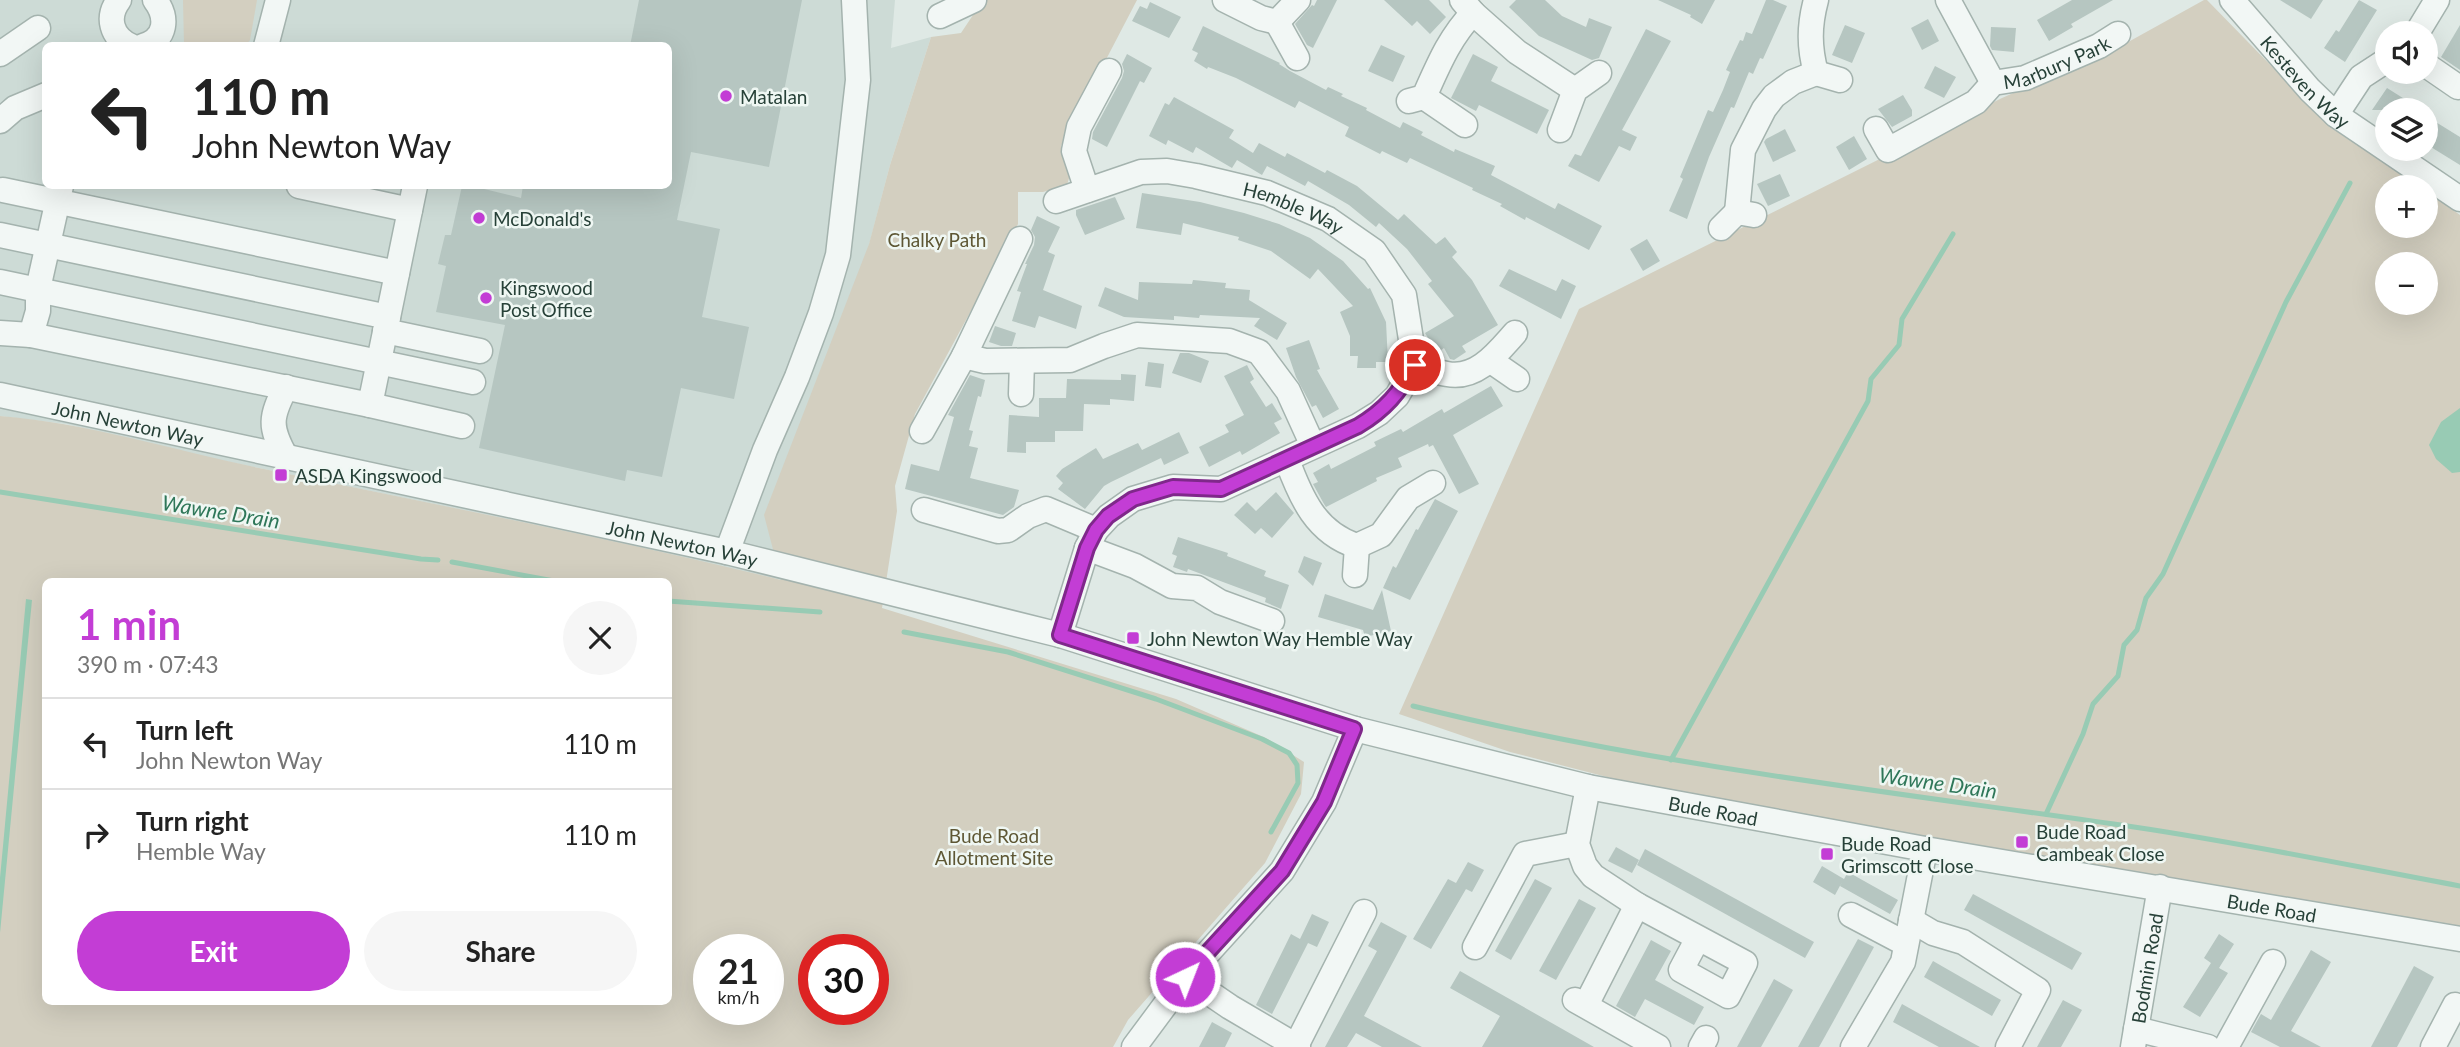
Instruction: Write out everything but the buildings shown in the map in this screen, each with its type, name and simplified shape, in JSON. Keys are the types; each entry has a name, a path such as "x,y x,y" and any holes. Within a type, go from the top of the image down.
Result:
{"street":[{"path":"107,37 118,0"},
{"path":"149,42 159,36 164,23 163,10 155,0"},
{"path":"267,42 278,0"},
{"path":"727,552 821,313 838,255 859,80 854,0"},
{"path":"940,16 974,0"},
{"path":"1226,0 1261,18 1277,22 1297,58"},
{"path":"1277,22 1298,0"},
{"path":"1816,0 1810,23 1810,51 1816,73"},
{"name":"Marbury Park","path":"1948,0 1993,83"},
{"name":"Kesteven Way","path":"2232,0 2310,90 2336,115 2460,199"},
{"path":"2424,21 2437,0"},
{"path":"1465,125 1416,99 1456,31 1467,6 1517,52 1575,90"},
{"path":"0,54 38,28"},
{"name":"Marbury Park","path":"1876,129 1888,150 1976,102 1993,83 2025,78 2099,46 2118,34"},
{"path":"2336,115 2361,77 2375,68"},
{"path":"1087,190 1074,151 1079,127 1109,71"},
{"path":"1560,130 1575,90 1599,73"},
{"path":"1737,218 1744,150 1764,109 1774,96 1793,82 1816,73 1840,80"},
{"path":"2438,73 2458,87"},
{"path":"0,121 15,108 42,97"},
{"name":"Hemble Way","path":"1056,201 1141,172 1167,171 1267,192 1328,219 1374,251 1404,295 1415,365"},
{"path":"313,189 410,210"},
{"path":"370,405 414,189"},
{"path":"3,190 60,193 397,273"},
{"path":"31,335 38,311 38,289 60,193"},
{"path":"0,235 387,324 480,351"},
{"path":"922,431 975,359 1020,239"},
{"path":"0,282 473,382"},
{"path":"0,320 16,317 24,311 38,289"},
{"path":"0,333 31,335 462,426"},
{"path":"1060,635 1091,539 1108,516 1133,499 1173,487 1221,489 1358,426 1379,413 1397,396 1415,365 1450,375 1471,372 1491,361 1515,333"},
{"path":"975,359 1070,360 1137,335 1229,341 1259,352 1288,391 1313,446"},
{"path":"1021,394 1022,361"},
{"path":"1491,361 1517,379"},
{"path":"286,387 274,410 272,422 276,440 286,457"},
{"name":"John Newton Way","path":"0,395 727,552 1060,635 1354,729"},
{"path":"1287,460 1297,486 1321,527 1341,541 1357,547 1381,536 1408,498 1433,483"},
{"path":"924,510 998,531 1008,530 1028,516 1046,509 1135,566 1172,586 1197,588 1220,602 1272,621"},
{"path":"1355,575 1357,547"},
{"path":"1134,1047 1185,977 1282,871 1324,802 1354,729"},
{"name":"Bude Road","path":"1354,729 1588,788 1925,849 2460,939"},
{"path":"1588,788 1577,844 1585,866 1593,876 1637,905 1698,938"},
{"path":"1475,947 1525,854 1577,844"},
{"path":"1862,1044 1903,962 1925,849"},
{"name":"Bodmin Road","path":"2135,1038 2160,887"},
{"path":"1637,905 1580,1003 1658,1047"},
{"path":"1185,977 1262,1039 1297,1046 1364,912"},
{"path":"1851,915 1908,932 1933,933 1963,942 2038,990 2008,1047"},
{"path":"2226,1047 2273,962"},
{"path":"2433,1047 2454,1016"},
{"path":"2135,1038 2208,1047"}],"shaded area":[{"path":"0,0 895,0 891,48 931,37 890,165 781,580 210,458 66,424 0,416"},
{"path":"2460,408 2460,472 2452,473 2436,459 2429,445 2441,422"},
{"path":"26,599 32,600 0,933 0,878"}],"green space":[{"path":"183,0 257,0 248,42 184,42"},
{"path":"983,0 1137,0 1061,146 1070,175 1067,185 1043,192 1018,192 1018,224 915,414 895,486 897,511 882,608 1176,699 1266,738 1304,762 1301,794 1265,863 1128,1020 1113,1047 0,1047 0,416 99,431 231,462 588,536 781,580 764,515 869,244 890,165 931,37 961,33"},
{"path":"2207,0 2326,122 2375,156 2375,161 2382,161 2403,175 2375,175 2375,238 2438,238 2438,199 2460,215 2460,926 1673,794 1510,752 1399,714 1579,309 2002,98 2130,41"}],"waterway":[{"path":"2046,814 2083,734 2093,704 2118,676 2124,645 2137,630 2146,598 2163,574 2286,302 2350,183"},
{"path":"1671,760 1868,401 1871,379 1899,345 1902,319 1953,234"},
{"name":"Wawne Drain","path":"0,492 438,560"},
{"name":"Wawne Drain","path":"452,562 538,578"},
{"name":"Wawne Drain","path":"672,601 820,612"},
{"name":"Wawne Drain","path":"904,632 1008,652 1156,699 1262,739 1289,753 1297,765 1298,783 1271,832"},
{"name":"Wawne Drain","path":"1413,706 1502,727 1681,761 2175,833 2460,886"}],"place":[{"name":"Matalan","path":"726,96"},
{"name":"McDonald's","path":"479,218"},
{"name":"Kingswood Post Office","path":"486,298"},
{"name":"ASDA Kingswood","path":"281,475"},
{"name":"John Newton Way Hemble Way","path":"1133,638"},
{"name":"Bude Road Cambeak Close","path":"2022,842"},
{"name":"Bude Road Grimscott Close","path":"1827,854"}],"route":[{"path":"1185,977 1282,871 1324,802 1354,729 1060,635 1087,548 1096,530 1108,516 1133,499 1173,487 1221,489 1358,426 1379,413 1397,396 1415,365"}],"park label":[{"name":"Chalky Path","path":"937,239"},
{"name":"Bude Road Allotment Site","path":"994,846"}]}
